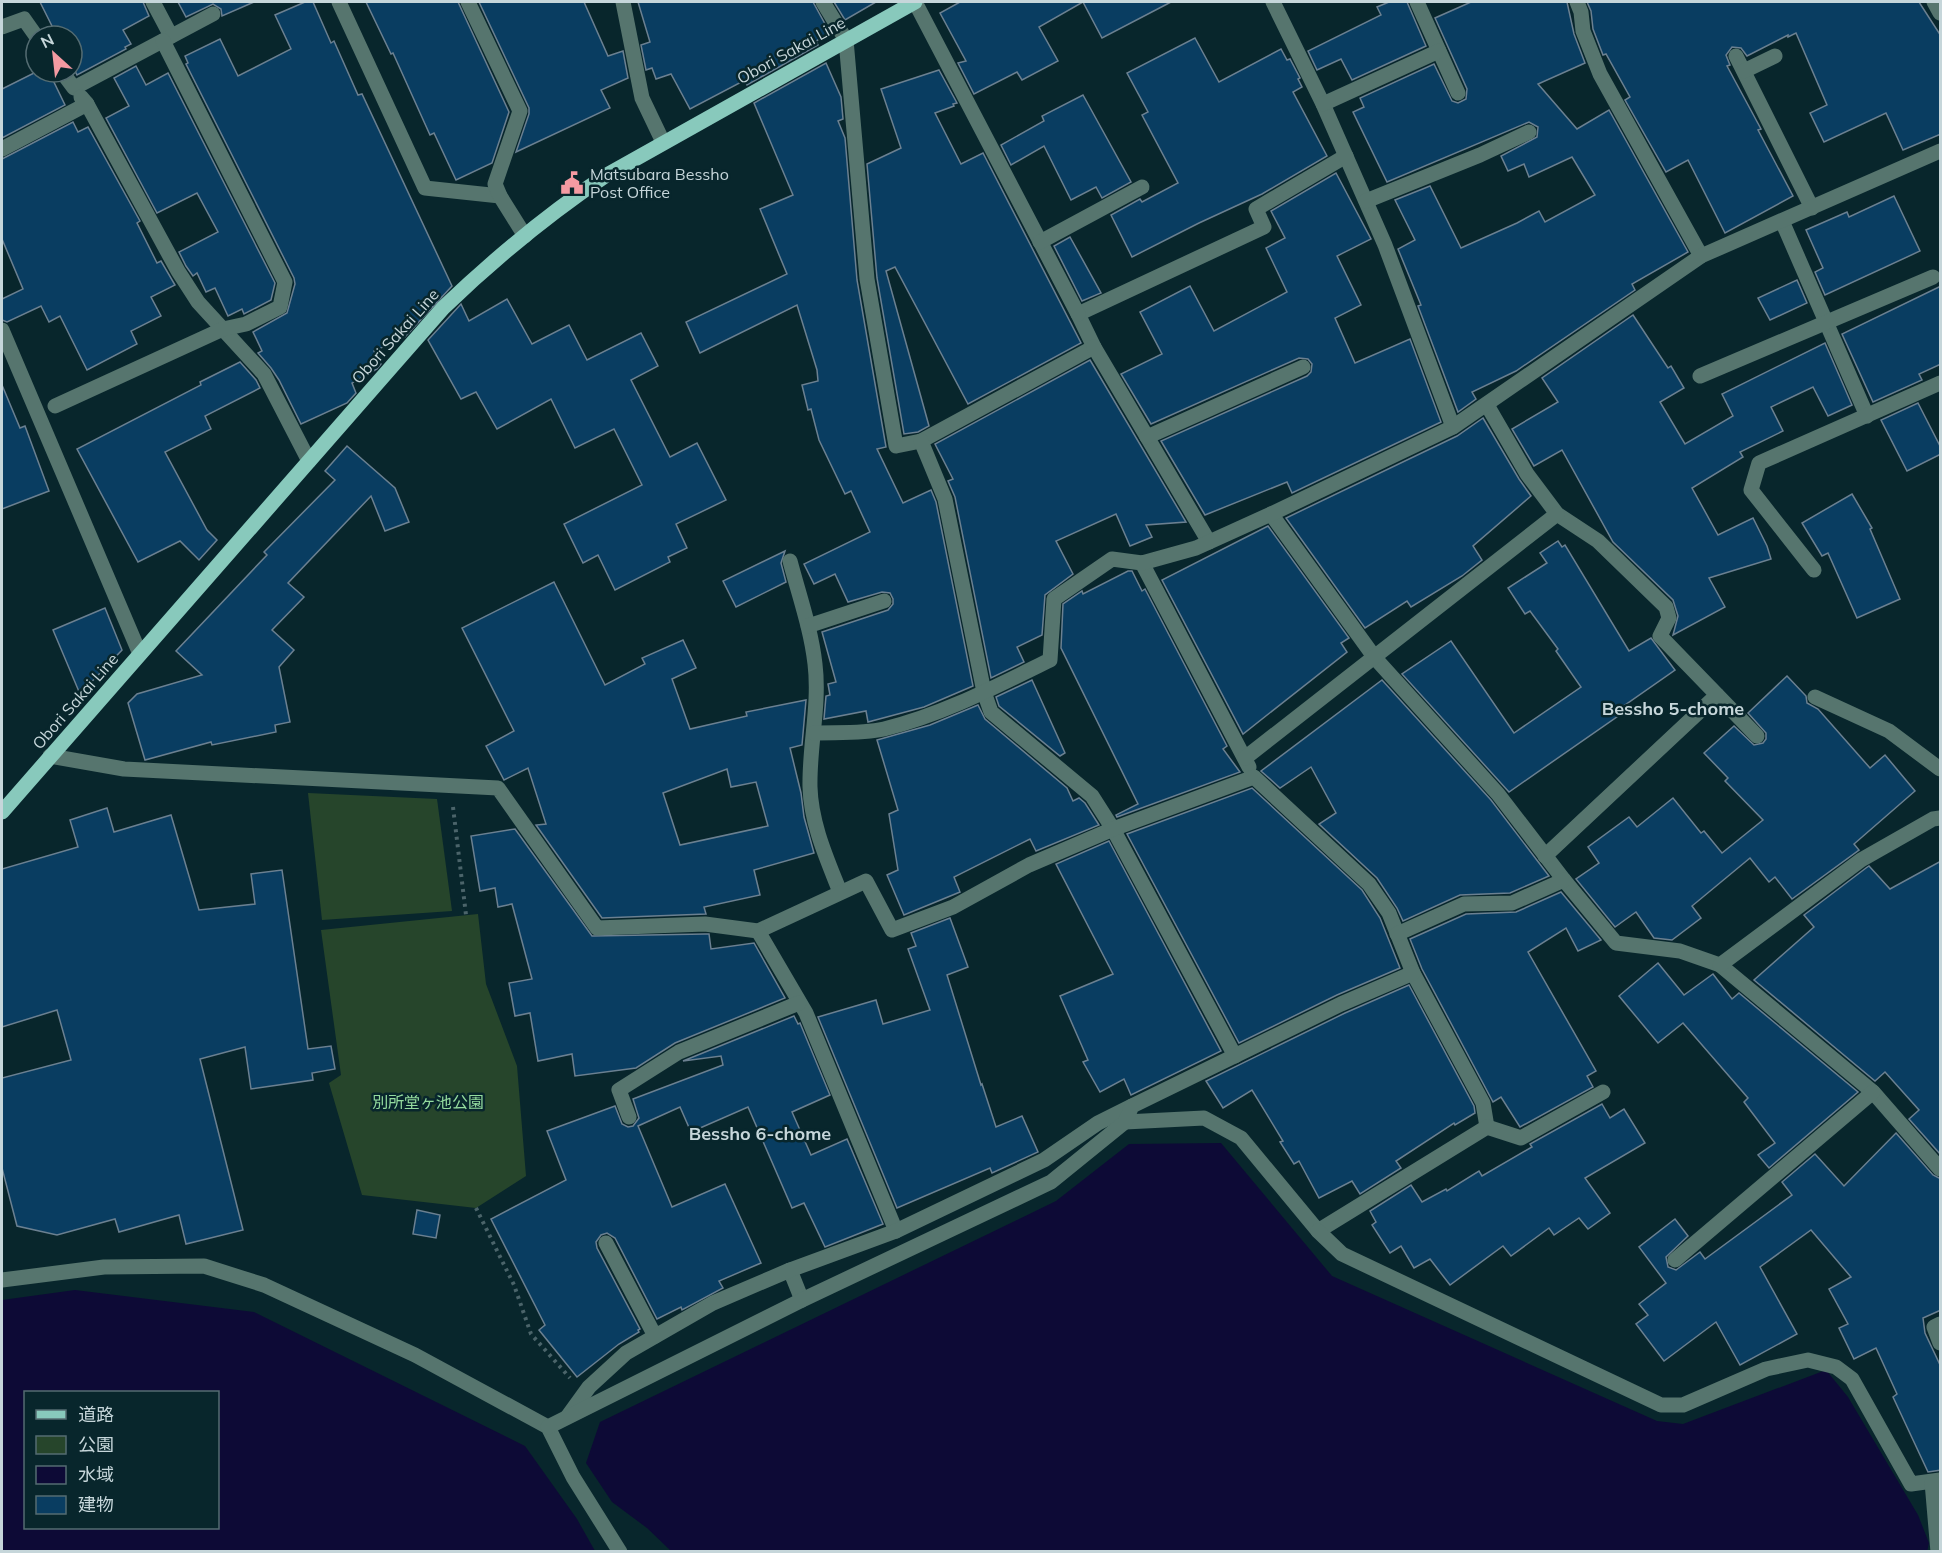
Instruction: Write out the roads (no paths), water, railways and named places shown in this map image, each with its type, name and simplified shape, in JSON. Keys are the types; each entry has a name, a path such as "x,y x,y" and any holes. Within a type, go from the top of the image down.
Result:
{"main road":[{"name":"Obori Sakai Line","path":"2,812 443,308 483,270 581,192 663,142 915,2"}],"street":[{"path":"55,406 223,329 246,324 280,307 285,282 167,38 153,2"},
{"path":"339,2 425,188 500,196"},
{"path":"468,2 520,111 495,184 525,236"},
{"path":"623,2 642,98 663,142"},
{"path":"823,2 846,40 867,279 896,446 921,441 1094,347"},
{"path":"915,2 1094,347 1209,542"},
{"path":"1273,2 1323,104 1366,201 1453,427"},
{"path":"1416,2 1458,93"},
{"path":"1577,2 1581,12 1583,31 1600,74 1701,256"},
{"path":"1934,2 1941,13"},
{"path":"74,88 213,14"},
{"path":"2,27 24,19 28,24"},
{"path":"1323,104 1439,51"},
{"path":"1736,56 1812,208"},
{"path":"1744,71 1775,56"},
{"path":"71,84 87,104 178,271 198,302 264,374 309,461"},
{"path":"2,149 87,104"},
{"path":"1366,201 1480,155 1529,132"},
{"path":"814,733 882,730 932,714 1050,660 1054,599 1112,559 1142,563 1209,542 1453,427 1701,256 1941,151"},
{"path":"1078,314 1264,227 1256,209 1346,156"},
{"path":"1040,242 1142,186"},
{"path":"1782,220 1867,416"},
{"path":"1700,376 1933,278"},
{"path":"2,330 140,654"},
{"path":"1147,437 1303,367"},
{"path":"1814,570 1751,489 1760,463 1941,383"},
{"path":"1487,405 1527,474 1557,514 1598,541 1666,606 1670,618 1660,636 1757,736"},
{"path":"921,441 945,499 984,692 991,712 1092,796 1113,829 1236,1056"},
{"path":"1271,514 1375,658 1498,794 1616,943 1680,951 1720,965 1872,1092 1941,1169"},
{"path":"1245,758 1557,514"},
{"path":"790,561 808,626 815,663 817,701 810,788 818,836 840,892"},
{"path":"1142,563 1254,777 1368,884 1389,913 1413,973 1484,1103 1487,1127"},
{"path":"808,626 884,601"},
{"path":"1545,856 1717,695"},
{"path":"1815,697 1889,731 1941,769"},
{"path":"50,756 124,769 498,788 597,928 705,924 758,931 866,880 892,930 953,907 1029,865 1113,829 1254,777"},
{"path":"1720,965 1861,860 1933,819 1941,818"},
{"path":"1397,934 1464,904 1512,903 1564,880"},
{"path":"758,931 806,1013 896,1231"},
{"path":"567,1418 589,1387 626,1353 713,1303 790,1270 896,1231 1044,1160 1098,1123 1132,1106 1341,1004 1413,973"},
{"path":"629,1117 619,1090 679,1052 799,1003"},
{"path":"1318,1231 1487,1127 1521,1138 1603,1092"},
{"path":"1675,1260 1872,1092"},
{"path":"548,1427 802,1300 1051,1182 1125,1122 1132,1106"},
{"path":"1125,1122 1204,1118 1241,1138 1318,1231 1342,1254 1661,1405 1683,1405 1766,1369 1808,1360 1836,1367 1852,1379 1911,1484 1936,1481 1938,1551"},
{"path":"606,1243 655,1336"},
{"path":"2,1280 104,1267 204,1266 264,1285 404,1350 548,1427 573,1477 620,1551"},
{"path":"790,1270 802,1300"},
{"path":"1941,1324 1934,1327 1941,1343"}],"water":[{"path":"1221,1143 1332,1276 1657,1421 1683,1424 1826,1370 1848,1397 1918,1515 1929,1543 1927,1552 671,1551 647,1528 612,1502 586,1463 600,1422 1056,1201 1129,1144"},
{"path":"75,1290 254,1312 525,1446 577,1519 595,1551 2,1551 2,1300"}],"place":[{"name":"Matsubara Bessho Post Office","path":"572,183"}],"district":[{"name":"Bessho 5-chome","path":"1673,708"},
{"name":"Bessho 6-chome","path":"760,1133"}],"park label":[{"name":"別所堂ヶ池公園","path":"428,1102"}]}
